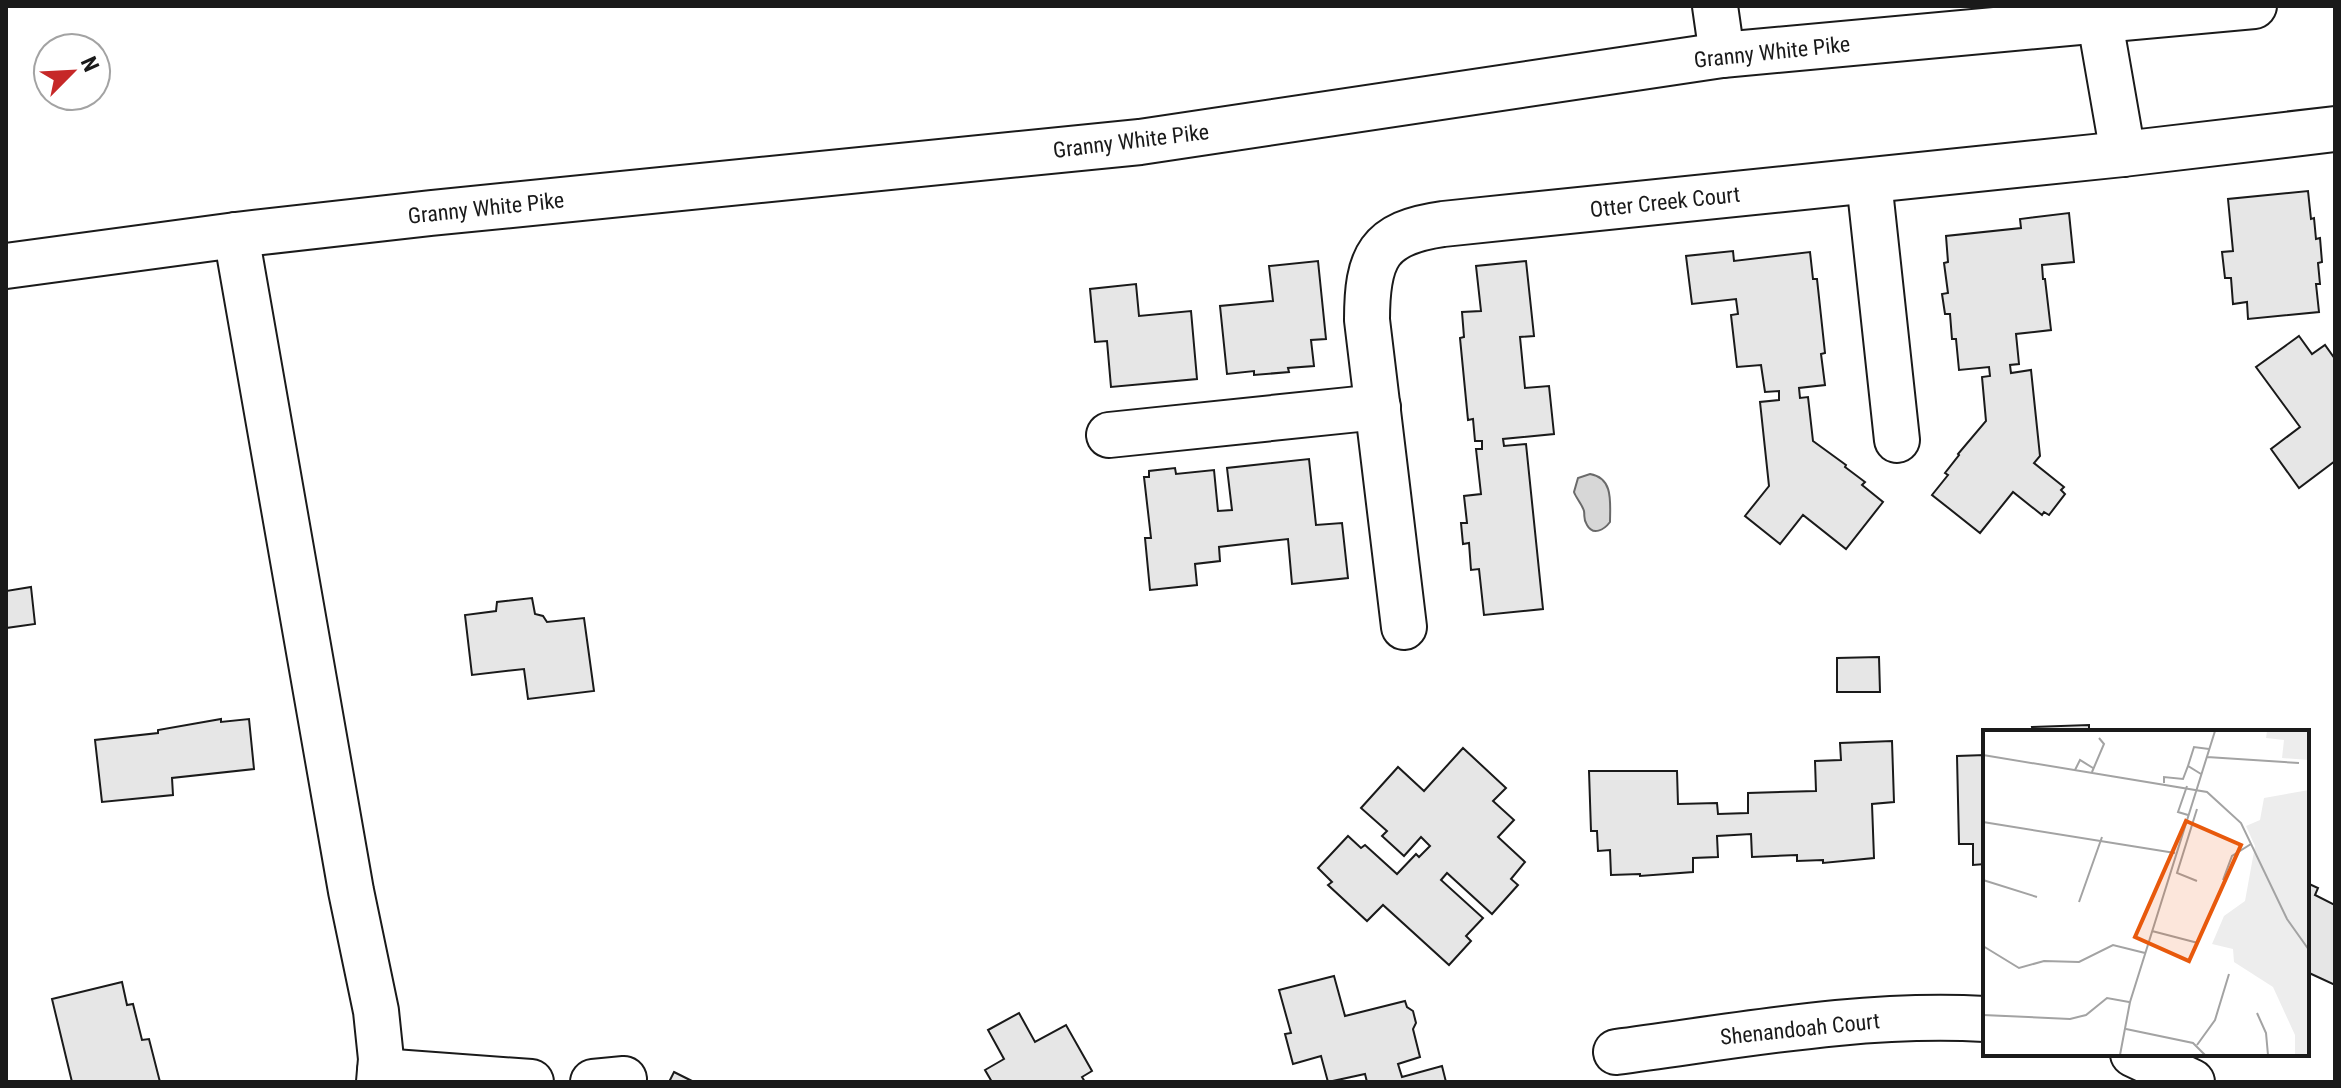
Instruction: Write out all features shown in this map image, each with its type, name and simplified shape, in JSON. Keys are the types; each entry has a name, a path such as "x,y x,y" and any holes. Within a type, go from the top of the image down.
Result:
{"main road":[{"path":"1715,6 1722,55"},
{"name":"Granny White Pike","path":"6,266 446,211 1140,142 1722,55 2254,6"},
{"path":"2100,22 2123,154"},
{"name":"Otter Creek Court","path":"1404,627 1367,320 1370,270 1378,252 1397,237 1420,227 1443,224 2123,154 2335,129"},
{"path":"1869,181 1897,440"},
{"path":"236,235 351,891 376,1011 380,1076 531,1082"},
{"path":"1109,435 1378,407"},
{"name":"Shenandoah Court","path":"1616,1052 1903,1018 1983,1019"},
{"path":"2137,1056 2192,1082"}],"shaded area":[{"path":"1590,474 1598,476 1609,492 1610,522 1598,531 1587,525 1583,508 1574,492 1578,478"}],"building":[{"path":"2308,191 2316,239 2320,238 2322,262 2318,263 2320,284 2316,284 2319,312 2248,319 2247,302 2233,304 2231,278 2225,278 2222,252 2233,251 2228,199"},
{"path":"2069,213 2074,262 2042,265 2051,330 2016,334 2019,364 2010,365 2011,373 2031,370 2040,456 2034,463 2064,487 2061,490 2065,494 2049,515 2044,512 2042,515 2013,492 1980,533 1932,495 1948,475 1945,473 1958,454 1986,421 1982,377 1990,376 1989,367 1959,370 1956,339 1952,339 1950,314 1945,314 1942,294 1948,293 1944,263 1948,262 1946,236 2021,228 2020,219"},
{"path":"1733,251 1734,261 1810,252 1813,279 1817,279 1825,353 1821,354 1825,385 1799,388 1800,398 1808,397 1813,441 1846,465 1865,482 1862,485 1883,502 1846,549 1803,515 1780,544 1745,516 1769,486 1760,402 1779,400 1779,391 1765,392 1761,365 1737,367 1731,315 1738,314 1736,299 1692,304 1686,256"},
{"path":"1318,261 1326,339 1311,340 1314,366 1288,368 1289,372 1227,374 1220,306 1273,301 1269,266"},
{"path":"1526,261 1534,336 1520,337 1525,388 1549,386 1554,434 1503,439 1504,446 1526,444 1543,609 1484,615 1479,569 1471,570 1469,543 1463,544 1461,523 1467,523 1464,496 1481,494 1476,449 1482,449 1482,441 1475,441 1473,419 1468,420 1460,338 1464,337 1462,312 1481,311 1476,266"},
{"path":"1136,284 1139,316 1191,311 1197,379 1111,387 1107,341 1095,342 1090,289"},
{"path":"2299,336 2312,354 2325,345 2335,359 2335,461 2299,488 2271,449 2300,427 2256,367"},
{"path":"1309,459 1316,525 1342,523 1348,578 1292,584 1288,539 1219,547 1220,561 1195,564 1197,585 1150,590 1145,538 1151,538 1144,477 1149,477 1149,471 1175,468 1176,474 1214,470 1218,511 1232,510 1227,468"},
{"path":"31,587 35,624 6,628 6,591"},
{"path":"532,598 535,614 543,616 547,622 584,618 594,691 528,699 524,669 472,675 465,615 496,611 497,602"},
{"path":"1879,657 1880,692 1837,692 1837,658"},
{"path":"221,719 221,722 249,719 254,769 172,778 173,795 102,802 95,740 158,733 158,730"},
{"path":"2089,725 2089,730 2033,730 2032,727"},
{"path":"1892,741 1894,802 1872,804 1874,858 1823,863 1823,860 1797,861 1797,855 1752,857 1751,834 1717,836 1718,857 1693,858 1693,872 1611,875 1610,850 1598,851 1597,831 1591,831 1589,771 1677,771 1678,804 1717,803 1718,814 1748,813 1748,793 1816,791 1815,761 1841,760 1840,743"},
{"path":"1463,748 1506,788 1493,801 1514,820 1498,837 1525,862 1511,879 1518,885 1492,914 1447,873 1441,880 1483,918 1466,936 1471,941 1449,965 1383,905 1367,921 1328,885 1332,882 1318,868 1348,836 1361,848 1365,845 1397,874 1416,854 1419,857 1430,846 1421,837 1404,856 1382,836 1387,831 1361,808 1398,767 1424,791"},
{"path":"1983,755 1983,864 1973,865 1973,844 1959,844 1957,756"},
{"path":"2309,884 2318,888 2315,895 2335,905 2335,985 2309,973"},
{"path":"1334,976 1345,1016 1405,1001 1413,1011 1416,1023 1413,1029 1420,1057 1398,1064 1402,1077 1442,1066 1446,1082 1367,1082 1365,1074 1328,1082 1321,1056 1293,1064 1285,1034 1291,1033 1279,990"},
{"path":"122,982 127,1005 133,1004 142,1040 149,1039 160,1082 72,1082 52,999"},
{"path":"1019,1013 1035,1042 1066,1025 1092,1071 1082,1077 1085,1082 992,1082 985,1070 1004,1059 988,1030"},
{"path":"674,1072 694,1082 669,1082"}]}
